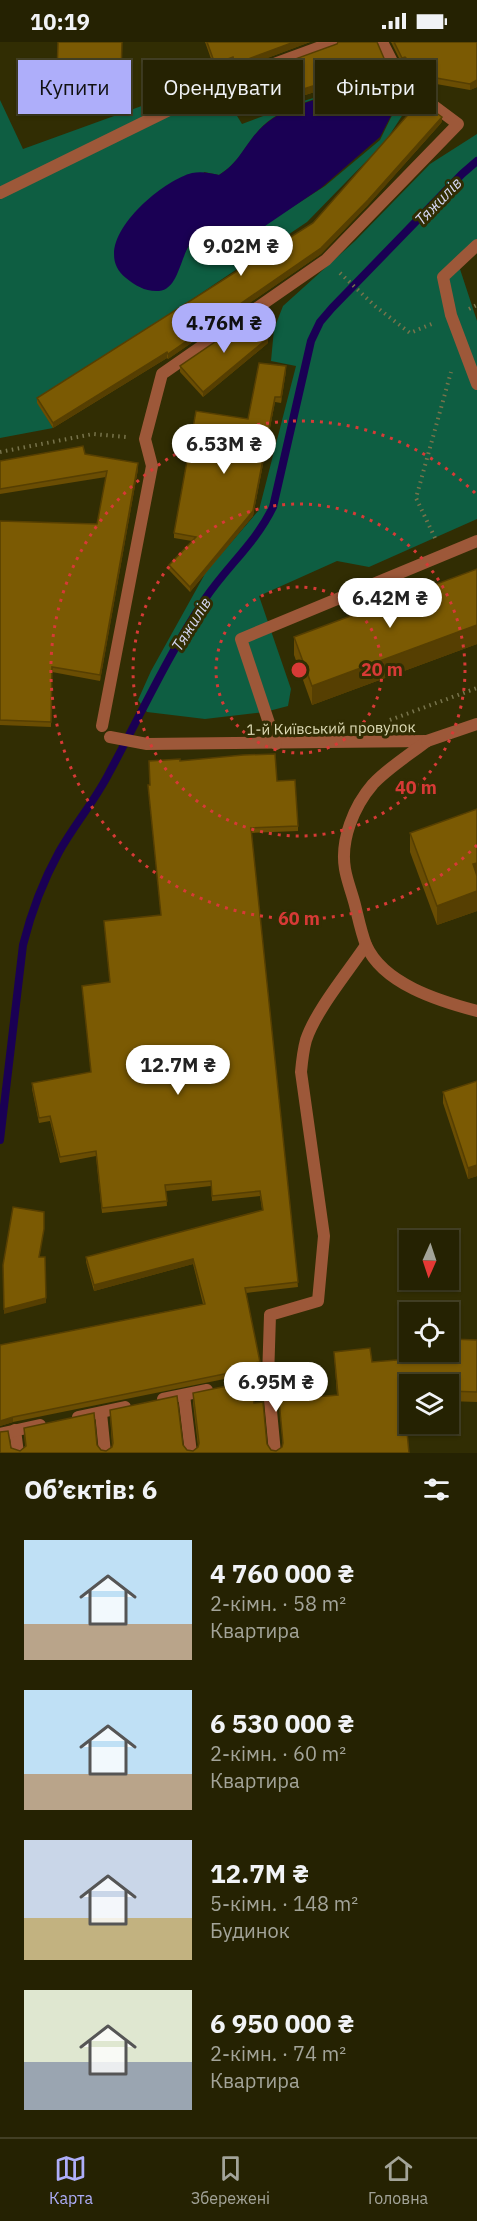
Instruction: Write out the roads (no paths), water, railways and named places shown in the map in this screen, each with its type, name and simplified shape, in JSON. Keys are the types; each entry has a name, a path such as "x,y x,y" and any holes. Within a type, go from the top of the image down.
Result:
{"street":[{"path":"0,193 228,81 334,42"},
{"path":"102,726 152,466 146,439 162,374 326,260 458,124 403,83 382,42"},
{"path":"477,245 443,277 451,315 477,384"},
{"path":"276,744 242,639 477,541"},
{"name":"1-й Київський провулок","path":"110,737 147,744 218,745 427,741 477,724"},
{"path":"427,741 373,784 361,801 347,833 344,848 345,868 366,945 388,972 405,983 450,1004 477,1011"},
{"path":"275,1453 268,1379 270,1315 318,1301 324,1236 301,1072 302,1055 306,1038 315,1020 366,945"},
{"path":"69,1419 268,1379"},
{"path":"184,1395 190,1453"},
{"path":"101,1413 105,1453"},
{"path":"0,1434 47,1424"},
{"path":"15,1430 18,1453"}],"waterway":[{"name":"Тяжилів","path":"0,1140 23,945 38,897 53,863 102,785 192,620 213,587 258,532 273,507 311,341 320,322 477,161"}]}
